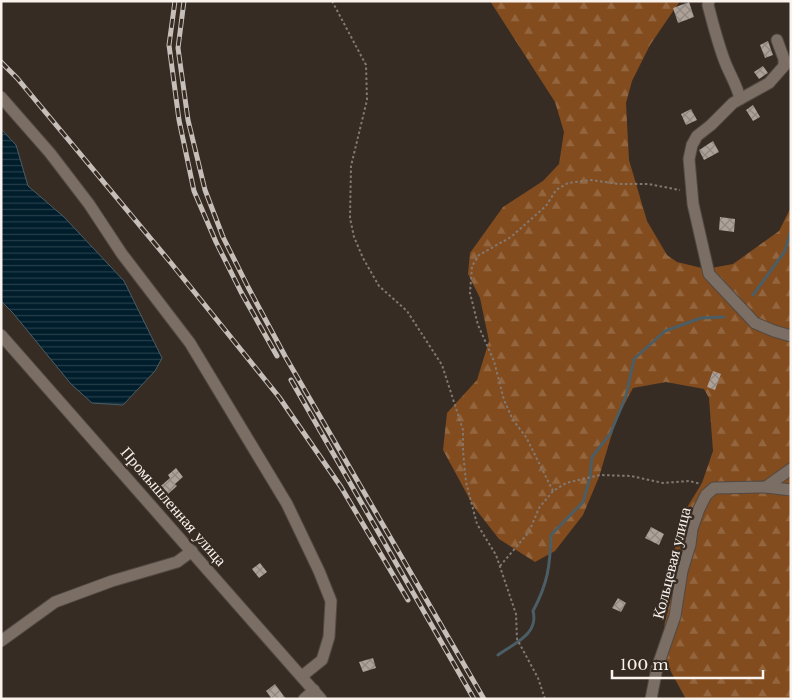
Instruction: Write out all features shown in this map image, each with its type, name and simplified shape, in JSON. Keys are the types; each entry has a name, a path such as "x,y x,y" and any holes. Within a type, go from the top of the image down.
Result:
{"street":[{"path":"709,1 708,5 723,56 730,74 738,86 740,99"},
{"path":"777,40 784,59 784,66 769,83 733,103 697,136 692,145 689,159 698,229 709,274 755,323 774,332 791,336"},
{"path":"1,97 50,153 89,204 122,254 190,343 287,504 331,601 329,637 322,660 302,676"},
{"name":"Промышленная улица","path":"1,335 318,694"},
{"path":"766,487 791,469"},
{"path":"714,488 766,487 791,490"},
{"name":"Кольцевая улица","path":"651,699 657,668 675,616 682,571 690,545 692,529 706,495 714,488"},
{"path":"1,641 55,602 112,581 177,562 192,551"},
{"path":"304,699 318,694"}],"path":[{"path":"332,1 366,65 368,100 352,166 350,218 354,237 363,258 379,286 407,311 442,365 463,430 466,482 477,524 496,555 516,614 517,639 538,678 545,699"},
{"path":"554,491 504,400 494,360 478,326 470,293 472,266 479,255 511,237 538,214 546,206 556,190 568,183 590,180 619,184 648,184 681,190 692,188"},
{"path":"500,566 529,532 539,508 554,491 566,483 600,475 631,476 663,483 689,481 714,488"}],"green space":[{"path":"490,1 680,1 650,45 632,81 626,103 629,160 647,221 667,255 677,262 706,269 733,264 779,231 791,207 791,699 686,699 665,661 663,639 672,556 683,514 702,483 713,451 709,398 704,389 666,382 633,388 616,420 599,477 583,515 555,551 535,562 499,539 474,507 443,450 447,413 477,380 489,341 480,298 468,274 470,253 503,207 543,181 559,164 564,132 555,102"}],"water":[{"path":"1,129 16,145 28,186 64,217 124,281 162,358 155,371 123,405 92,403 71,384 1,301"}],"building":[{"path":"689,2 694,17 678,23 673,8"},
{"path":"768,41 773,55 765,58 760,45"},
{"path":"763,66 768,73 759,79 754,72"},
{"path":"753,105 760,117 753,121 746,110"},
{"path":"691,109 697,120 686,125 681,114"},
{"path":"713,141 719,152 704,160 699,150"},
{"path":"720,217 735,219 734,232 719,230"},
{"path":"713,371 721,374 715,390 707,387"},
{"path":"176,468 183,477 168,494 166,491 160,496 156,490 170,478 168,475"},
{"path":"651,527 664,534 659,545 645,538"},
{"path":"260,563 267,572 259,578 252,569"},
{"path":"618,598 626,603 621,612 612,608"},
{"path":"373,658 376,668 363,672 359,662"},
{"path":"275,684 286,699 272,699 266,691"}],"waterway":[{"path":"753,295 785,251 791,230"},
{"path":"498,655 524,637 532,626 534,619 533,611 542,592 547,574 551,535 583,502 590,477 592,457 610,434 626,396 634,359 665,331 701,318 724,317"}],"railway":[{"path":"175,1 169,45 179,120 194,191 216,242 241,292 277,356"},
{"path":"184,1 178,48 188,120 205,190 223,237 285,356 484,699"},
{"path":"1,62 17,78 171,263 279,397 341,487 408,600"},
{"path":"291,380 474,699"}]}
